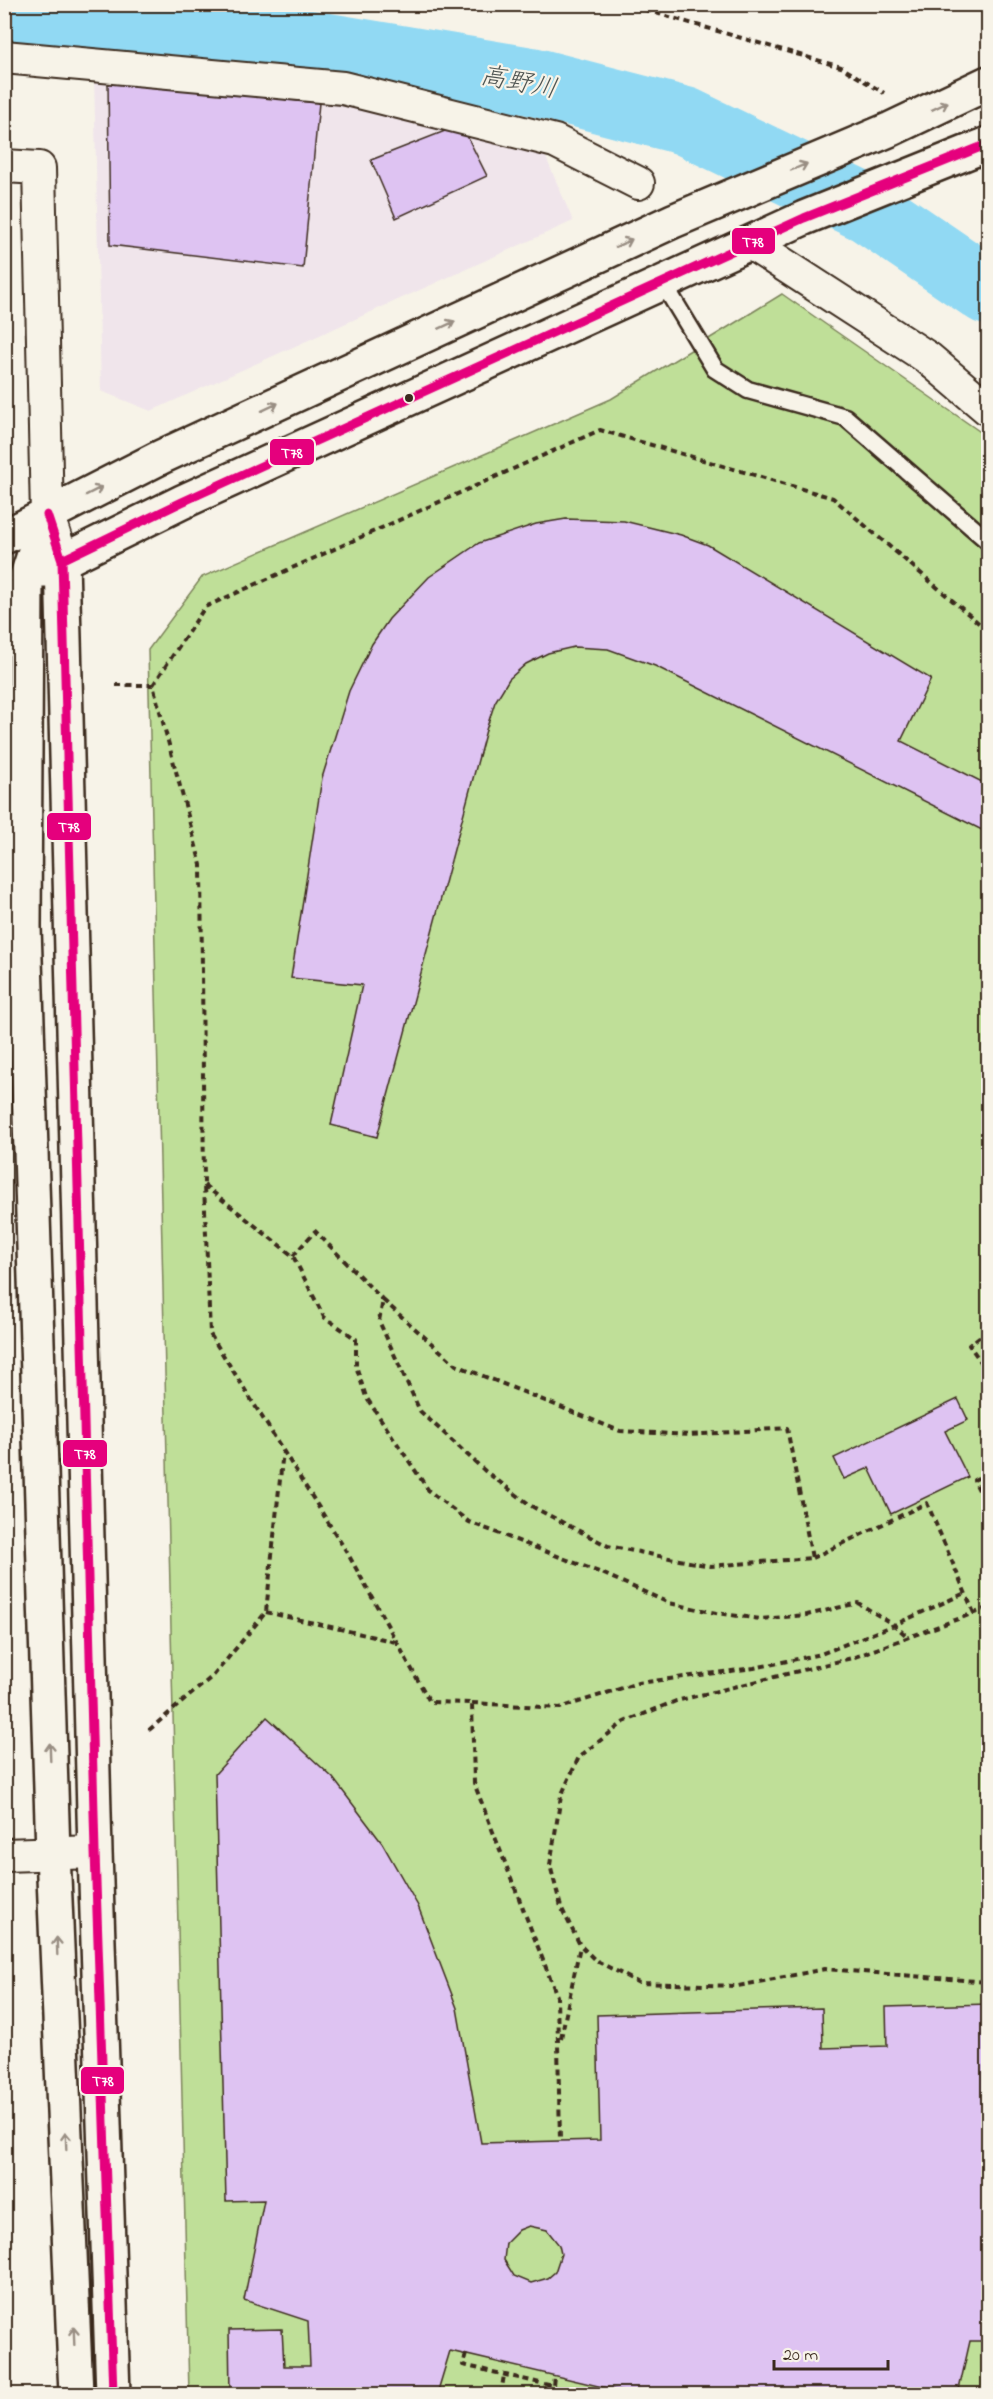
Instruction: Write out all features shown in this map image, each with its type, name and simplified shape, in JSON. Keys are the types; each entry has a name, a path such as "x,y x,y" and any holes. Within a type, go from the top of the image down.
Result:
{"street":[{"path":"4,57 343,88 555,141 638,183"},
{"path":"4,537 172,452 662,226 905,122 988,83"},
{"path":"15,584 182,502 804,218 988,144"},
{"path":"4,166 39,168 47,515 62,560 95,1852 113,2394"},
{"path":"752,243 928,358 988,409"},
{"path":"47,515 15,584 53,1853 76,2394"},
{"path":"4,1855 95,1852"}],"lane":[{"path":"663,283 715,369 748,390 845,417 988,541"}],"path":[{"path":"625,4 841,67 905,122"},
{"path":"965,1593 821,1654 754,1668 638,1683 560,1708 430,1702 348,1554 210,1334 204,1185 201,865 153,685 205,606 600,430 833,498 988,631"},
{"path":"116,685 153,685"},
{"path":"204,1185 293,1256 324,1317 356,1339 356,1366 366,1397 429,1491 469,1522 604,1574 669,1603 761,1619 807,1615 858,1603 894,1625 908,1637"},
{"path":"293,1256 315,1232 383,1300 456,1365 620,1431 690,1435 788,1428 812,1558"},
{"path":"383,1300 379,1321 420,1411 485,1471 533,1507 608,1546 710,1566 812,1558 927,1503 974,1613"},
{"path":"988,1330 969,1345 988,1372"},
{"path":"148,1730 214,1675 266,1612 283,1451"},
{"path":"988,1473 974,1480 988,1509"},
{"path":"988,1608 852,1658 676,1701 624,1722 579,1757 561,1796 550,1865 561,1907 580,1945 595,1960 639,1983 738,1986 825,1969 988,1982"},
{"path":"266,1612 396,1642"},
{"path":"472,1703 474,1783 557,1996 560,2044 560,2140"},
{"path":"560,2044 580,1945"},
{"path":"466,2355 462,2365 553,2386 554,2376"},
{"path":"501,2394 504,2375"}],"shaded area":[{"path":"94,75 336,96 542,148 573,221 151,411 101,391"}],"green space":[{"path":"782,294 979,431 988,441 988,2394 189,2394 148,650 202,577 611,399"}],"building":[{"path":"108,81 319,103 303,268 110,245"},
{"path":"450,129 465,132 487,176 396,218 371,160"},
{"path":"566,519 624,521 681,535 708,545 931,679 901,741 988,785 988,833 655,666 608,649 574,647 548,653 526,664 509,679 495,702 377,1137 331,1125 362,985 291,978 322,778 349,691 372,644 389,619 429,577 479,543 536,524"},
{"path":"958,1399 968,1420 945,1431 968,1477 891,1514 869,1468 844,1479 834,1458"},
{"path":"267,1717 333,1778 382,1843 418,1906 457,2008 481,2143 600,2140 597,2015 822,2008 823,2048 887,2046 886,2007 988,2004 988,2341 970,2341 958,2394 632,2394 450,2351 437,2394 230,2394 229,2330 282,2329 284,2366 310,2366 308,2321 244,2300 264,2200 226,2201 215,1774","holes":["529,2226 547,2230 559,2245 561,2254 555,2272 548,2278 531,2283 514,2276 504,2260 506,2243 519,2230"]}],"waterway":[{"name":"高野川","path":"4,8 221,29 531,81 685,121 868,209 988,291"}],"transit line":[{"name":"T78","path":"62,560 182,502 804,218 988,144"},
{"name":"T78","path":"47,515 62,560 95,1852 113,2394"}]}
